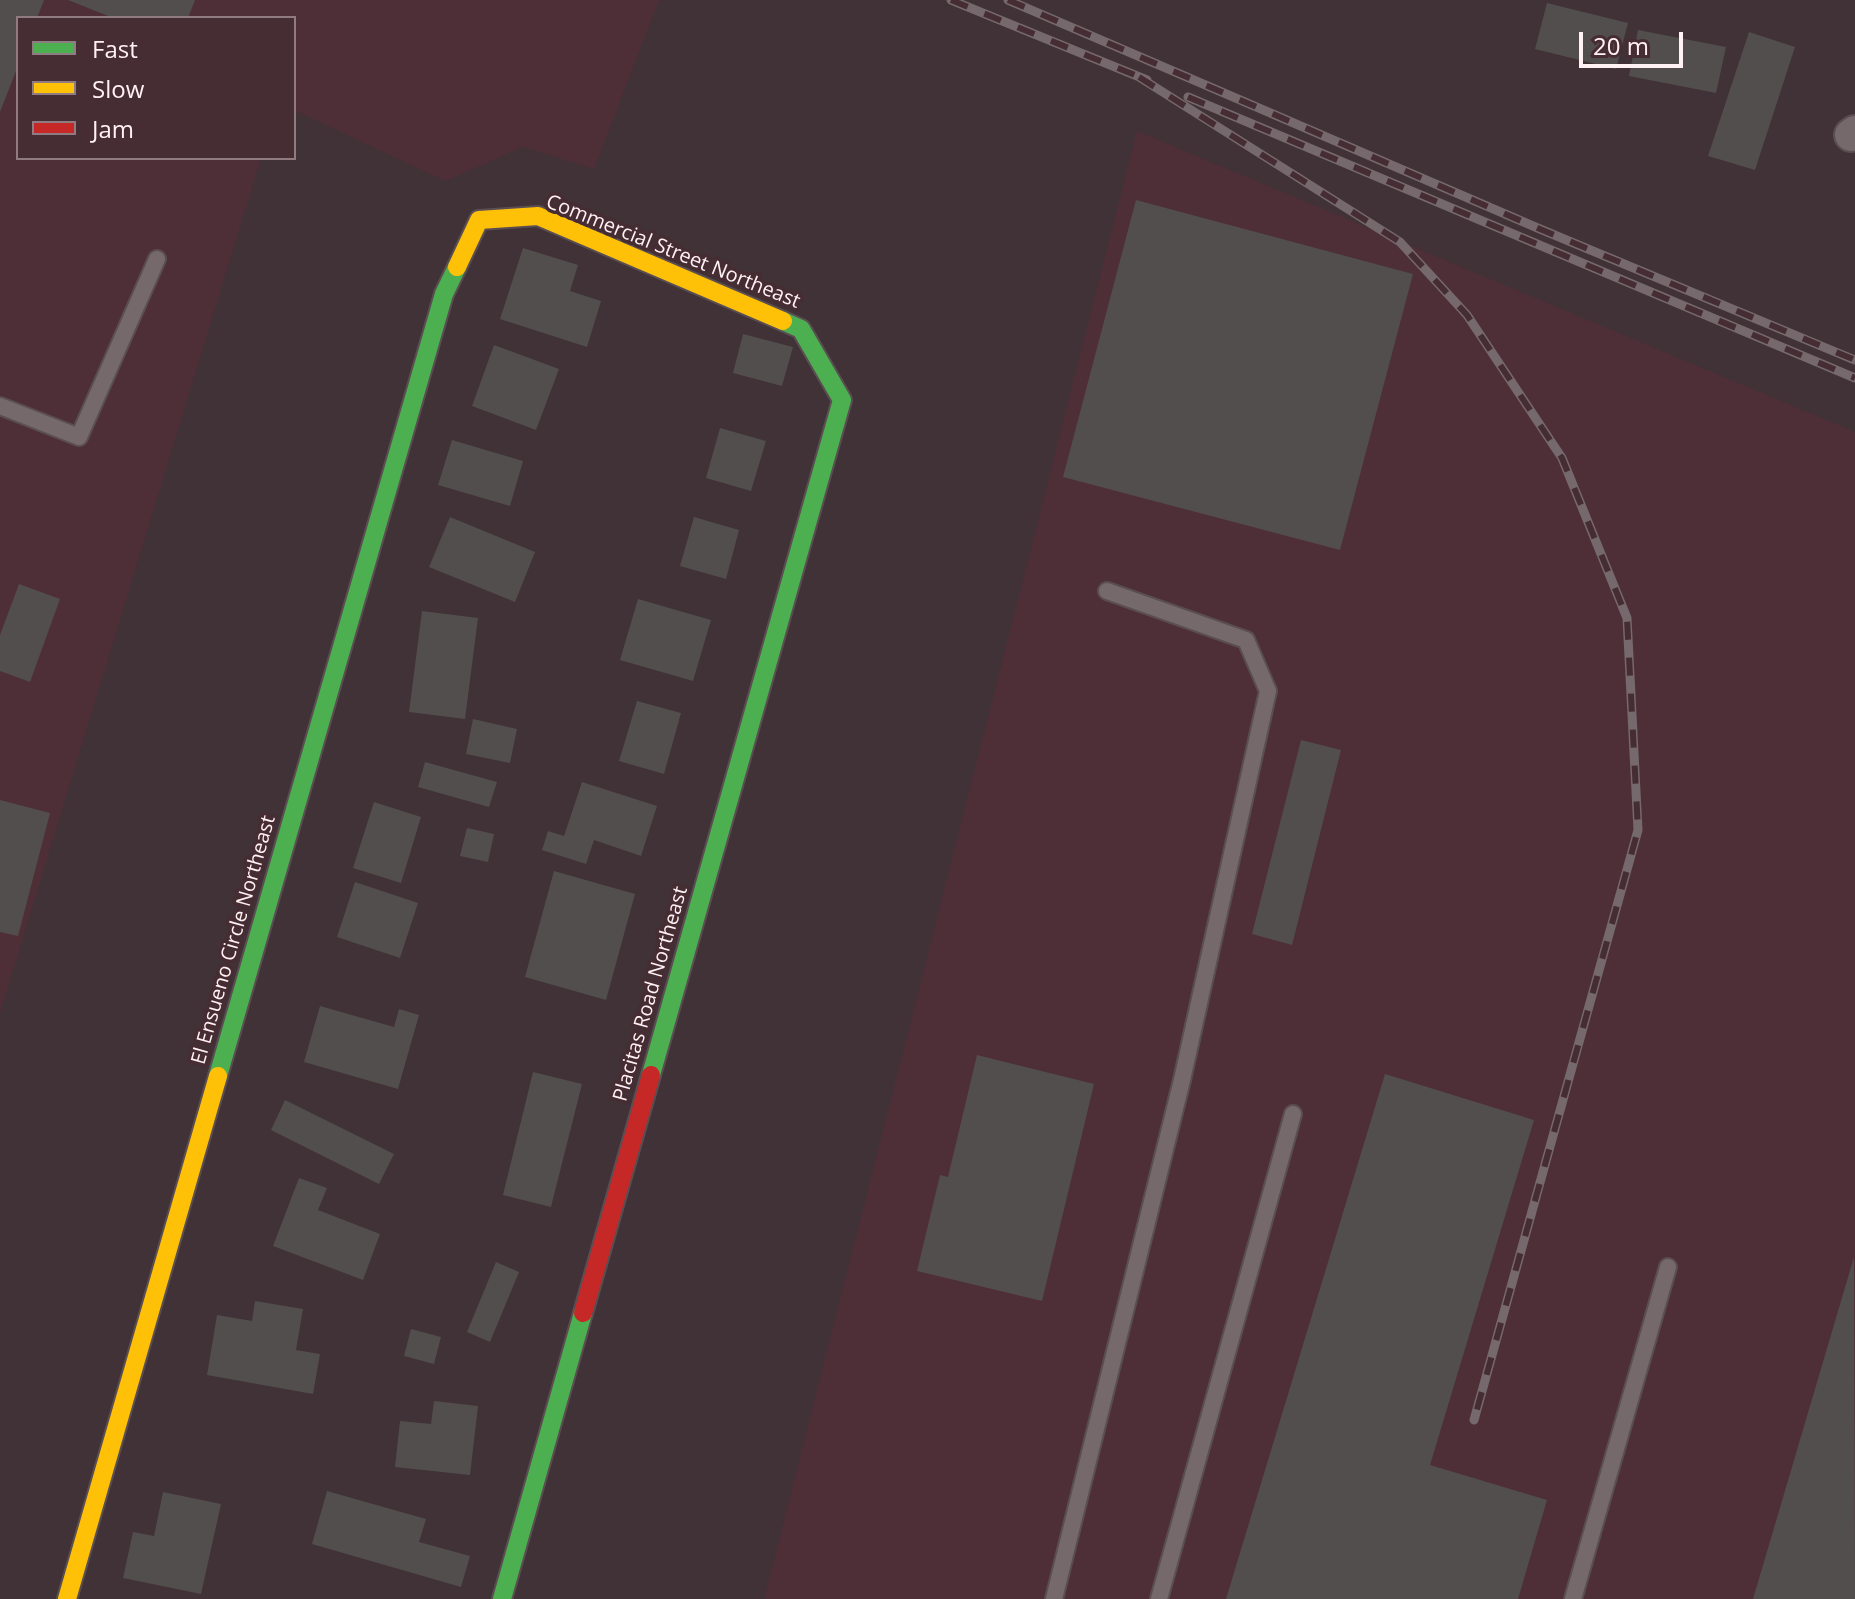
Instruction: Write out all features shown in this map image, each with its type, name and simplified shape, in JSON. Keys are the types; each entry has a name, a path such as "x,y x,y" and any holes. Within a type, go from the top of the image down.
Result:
{"street":[{"name":"Commercial Street Northeast","path":"444,294 479,220 538,216 801,329 842,400"},
{"name":"El Ensueno Circle Northeast","path":"67,1599 444,294"},
{"name":"Placitas Road Northeast","path":"502,1599 842,400"}],"lane":[{"path":"0,406 79,437 157,259"},
{"path":"1054,1599 1182,1080 1268,691 1246,640 1107,591"},
{"path":"1159,1599 1293,1114"},
{"path":"1573,1599 1668,1267"}],"shaded area":[{"path":"0,0 659,0 594,169 523,147 445,181 296,111 296,16 16,16 16,160 260,160 0,1013"},
{"path":"1137,131 1855,432 1855,1599 764,1599"}],"building":[{"path":"0,0 44,0 38,16 16,16 16,71 0,112"},
{"path":"68,0 195,0 189,16 108,16"},
{"path":"1547,3 1628,23 1616,69 1535,49"},
{"path":"1638,30 1726,47 1716,93 1629,76"},
{"path":"1749,32 1795,47 1755,170 1708,156"},
{"path":"1136,200 1413,274 1340,550 1063,477"},
{"path":"523,248 578,265 570,291 601,301 587,347 500,319"},
{"path":"743,334 793,347 782,386 733,373"},
{"path":"494,345 559,369 536,430 472,406"},
{"path":"720,428 766,441 751,491 706,478"},
{"path":"452,440 523,461 510,506 438,485"},
{"path":"450,517 535,552 515,602 429,567"},
{"path":"694,517 739,530 726,579 680,566"},
{"path":"19,584 60,599 30,682 0,671 0,635"},
{"path":"638,599 711,620 693,681 620,660"},
{"path":"422,611 478,618 465,719 409,712"},
{"path":"637,701 681,713 664,774 619,761"},
{"path":"473,719 517,729 510,763 466,754"},
{"path":"1301,740 1341,750 1292,945 1252,934"},
{"path":"425,762 497,782 489,807 418,787"},
{"path":"582,782 657,806 641,856 594,840 586,864 542,850 548,831 564,836"},
{"path":"0,800 50,813 18,936 0,932"},
{"path":"374,802 421,817 401,883 353,868"},
{"path":"467,828 494,834 488,862 460,856"},
{"path":"554,871 635,894 606,1000 525,977"},
{"path":"355,882 418,903 400,958 337,937"},
{"path":"320,1006 394,1027 399,1009 419,1015 398,1089 304,1062"},
{"path":"977,1055 1094,1084 1042,1301 917,1271 940,1175 948,1177"},
{"path":"533,1072 582,1084 551,1207 503,1195"},
{"path":"1385,1074 1534,1120 1430,1465 1547,1500 1518,1599 1226,1599"},
{"path":"285,1100 394,1154 379,1184 271,1130"},
{"path":"299,1178 327,1188 318,1210 380,1234 363,1280 273,1246"},
{"path":"1854,1257 1855,1599 1753,1599"},
{"path":"496,1262 519,1272 490,1342 467,1332"},
{"path":"255,1301 303,1309 296,1350 320,1354 313,1394 207,1375 217,1315 252,1321"},
{"path":"411,1329 441,1337 434,1364 404,1356"},
{"path":"434,1401 478,1406 470,1475 395,1467 400,1421 431,1424"},
{"path":"327,1491 426,1519 419,1542 470,1556 461,1587 312,1544"},
{"path":"163,1492 221,1504 201,1594 123,1578 133,1532 154,1536"}],"railway":[{"path":"951,0 1147,80"},
{"path":"1008,0 1540,229 1855,360"},
{"path":"1139,77 1400,242 1467,315 1562,458 1627,618 1638,830 1474,1420"},
{"path":"1188,97 1855,378"}],"traffic: fast":[{"path":"218,1076 444,294 457,267"},
{"path":"651,1075 842,400 801,329 783,321"},
{"path":"502,1599 583,1313"}],"traffic: slow":[{"path":"457,267 479,220 538,216 783,321"},
{"path":"67,1599 218,1076"}],"traffic: jam":[{"path":"583,1313 651,1075"}]}
